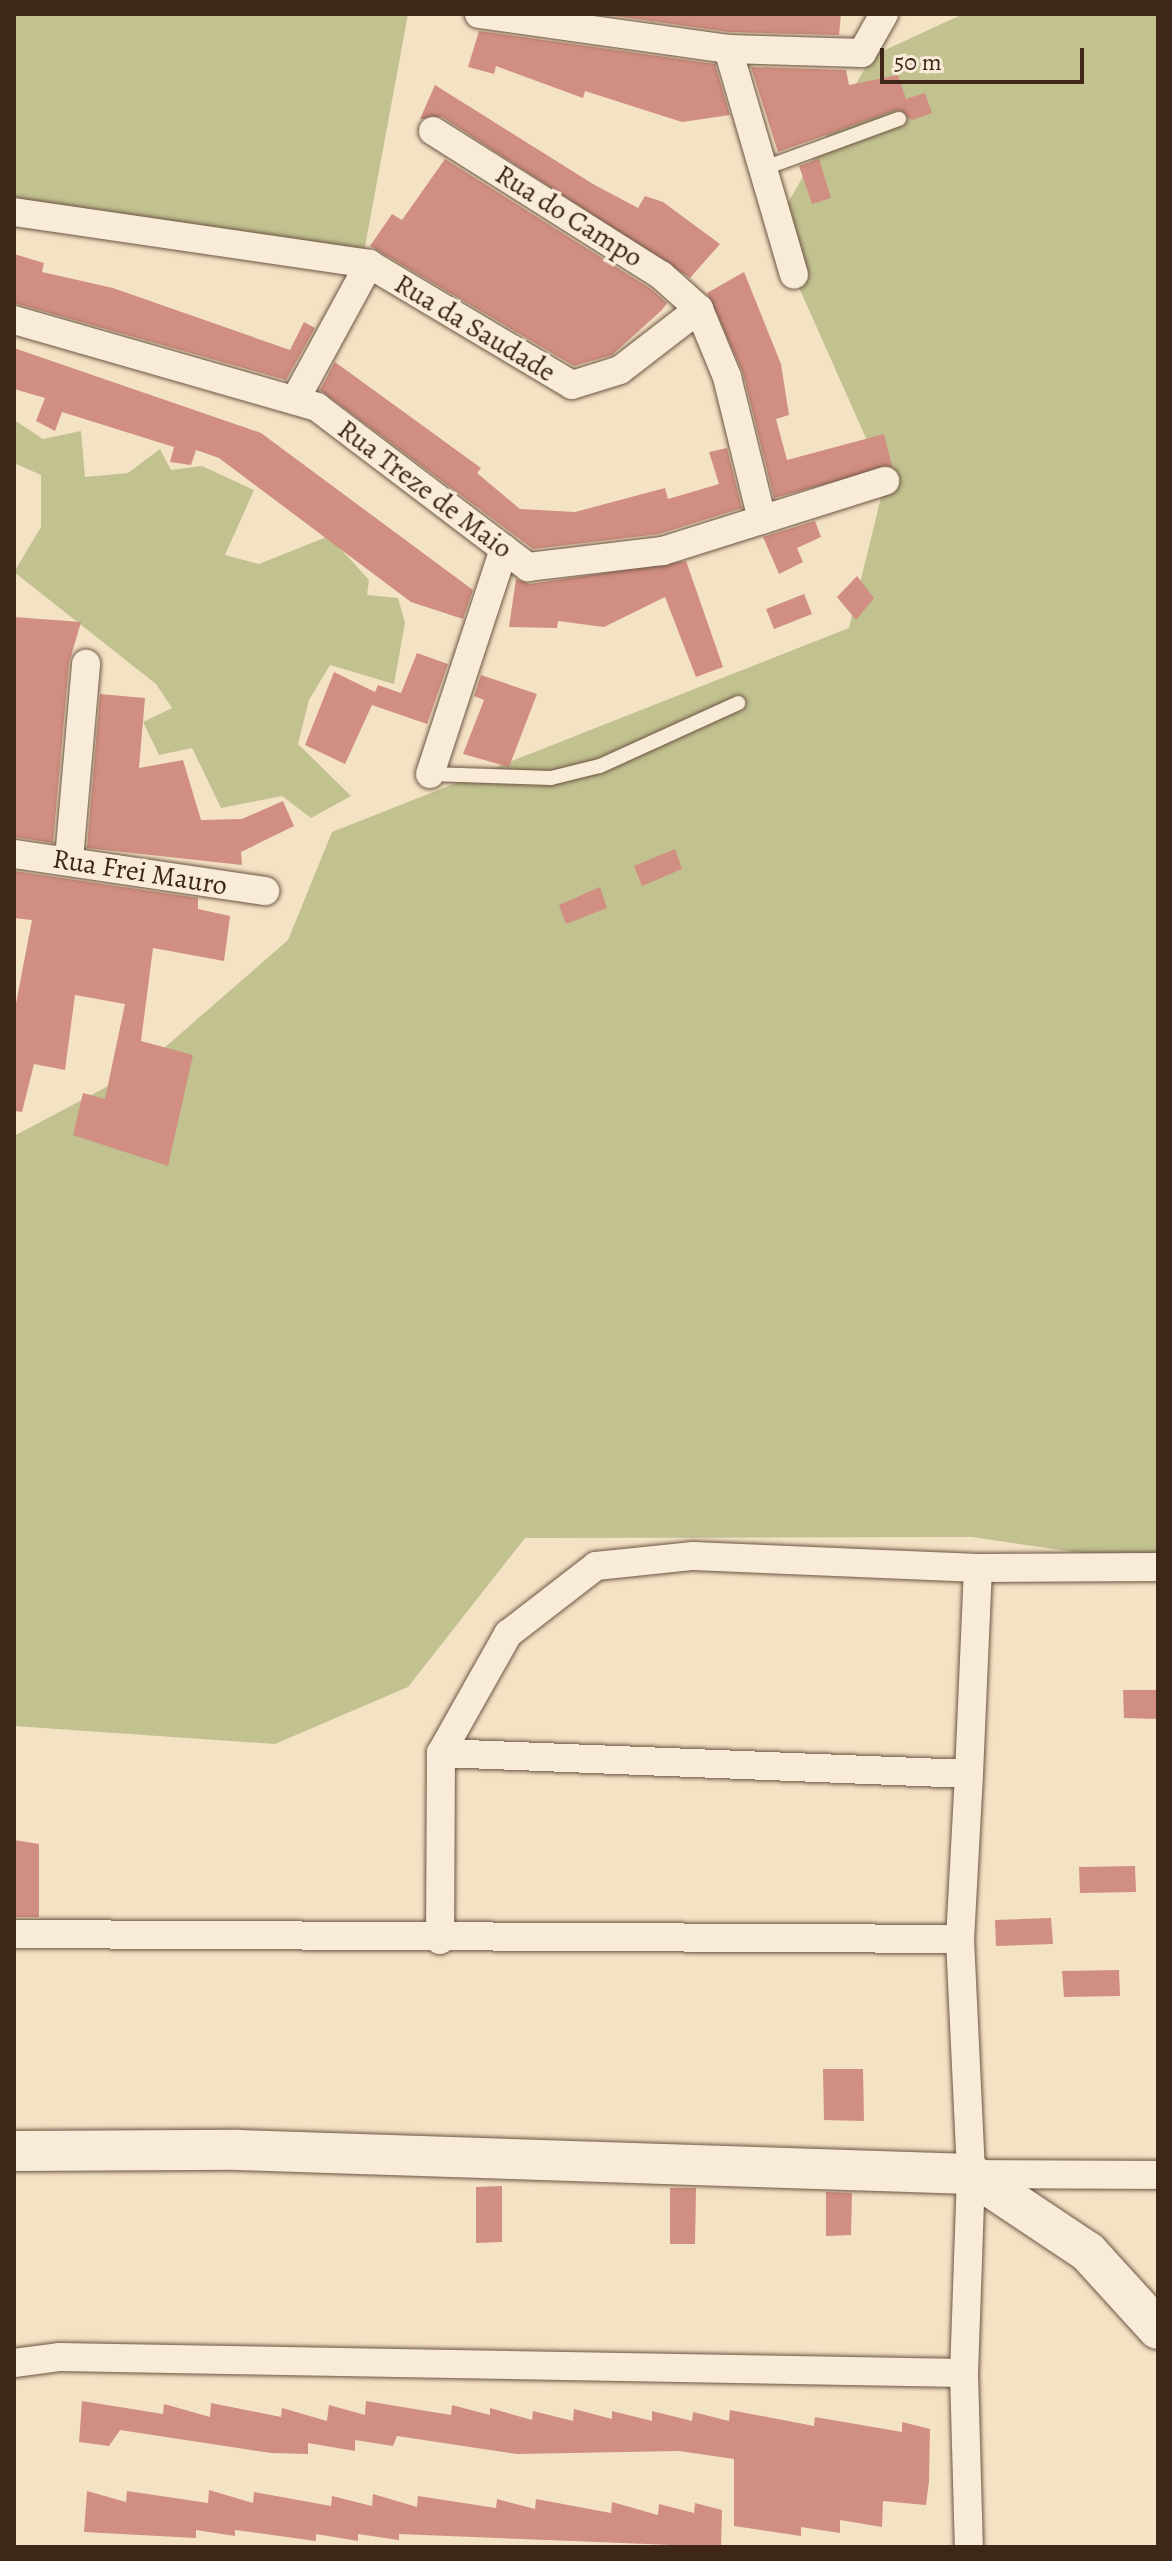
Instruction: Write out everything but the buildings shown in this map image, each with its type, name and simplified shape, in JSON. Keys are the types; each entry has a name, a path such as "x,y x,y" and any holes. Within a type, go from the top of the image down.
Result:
{"street":[{"path":"479,14 728,49 862,53 884,14"},
{"path":"728,49 794,275"},
{"name":"Rua do Campo","path":"433,131 661,275 699,309"},
{"name":"Rua da Saudade","path":"14,212 369,264 572,385 620,370 699,309"},
{"path":"295,400 369,264"},
{"path":"699,309 727,377 762,520"},
{"name":"Rua Treze de Maio","path":"14,320 317,407 528,567 663,551 885,481"},
{"path":"430,774 504,549"},
{"path":"69,859 86,664"},
{"name":"Rua Frei Mauro","path":"14,854 69,859 265,891"},
{"path":"440,1940 441,1753 508,1634 596,1566 693,1556 978,1568 1158,1567"},
{"path":"969,2547 964,2373 971,2174 960,1939 978,1568"},
{"path":"441,1753 969,1774"},
{"path":"14,1934 440,1940 960,1939"},
{"path":"14,2151 238,2150 971,2174 1158,2175"},
{"path":"971,2174 1088,2252 1158,2329"},
{"path":"14,2363 59,2357 964,2373"}],"lane":[{"path":"762,169 899,119"},
{"path":"430,774 551,778 600,766 738,703"}],"shaded area":[{"path":"16,14 408,14 364,252 14,208"},
{"path":"963,14 1158,14 1158,1564 972,1537 525,1538 408,1687 275,1744 14,1726 14,1136 140,1069 288,940 332,832 849,628 885,481 773,229 872,56"},
{"path":"14,420 43,439 81,431 85,477 128,473 160,449 171,470 202,466 254,490 225,555 259,564 329,536 369,580 367,595 398,598 405,623 394,684 330,665 309,700 298,744 351,796 311,818 282,796 221,808 192,748 159,755 143,722 172,708 156,684 14,572 41,527 41,475 14,463"}]}
